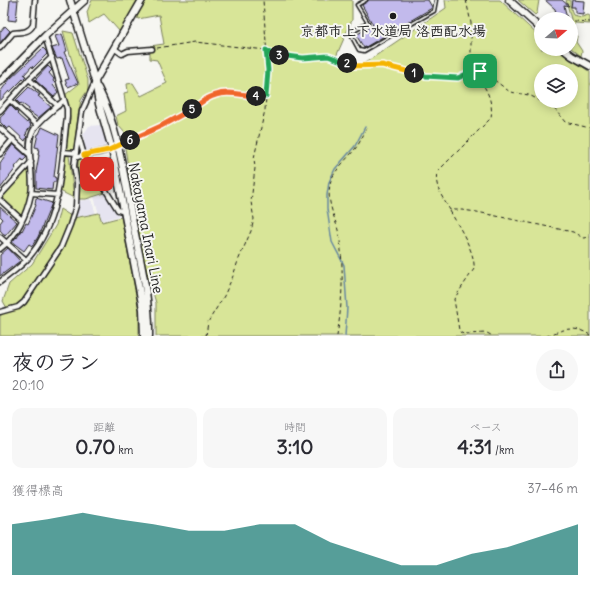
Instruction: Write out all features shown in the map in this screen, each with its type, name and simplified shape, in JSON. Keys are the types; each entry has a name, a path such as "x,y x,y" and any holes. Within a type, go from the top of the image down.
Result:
{"main road":[{"name":"Nakayama Inari Line","path":"70,0 95,82 105,101 143,309 144,336"},
{"path":"0,82 45,36 85,0"},
{"path":"95,82 142,0"},
{"path":"509,0 534,23"},
{"path":"572,56 590,66"},
{"name":"Nakayama Inari Line","path":"114,148 148,302 150,336"}],"street":[{"path":"0,48 13,33 25,32 31,28 33,25 35,0"},
{"path":"0,282 26,260 45,234 54,213 58,195 67,109 45,36"},
{"path":"115,49 122,54 128,51 152,49"},
{"path":"0,111 28,79 52,57"},
{"path":"28,79 58,106"},
{"path":"0,312 18,307 24,302 61,247 76,206 77,183 74,166 82,111 95,82"},
{"path":"10,100 37,125"},
{"path":"0,249 7,243 22,220 31,193 30,142 32,132 37,125 64,100"},
{"path":"0,128 30,155"},
{"path":"78,136 84,155 118,210 125,212"},
{"path":"0,154 12,139"},
{"path":"63,152 76,156 102,152 114,148"},
{"path":"0,196 31,162"},
{"path":"31,193 58,195"},
{"path":"0,200 22,220"},
{"path":"0,237 26,260"}],"lane":[{"path":"366,0 357,5 368,23 354,31 352,37 359,50 364,51 434,11 436,0"}],"path":[{"path":"206,336 208,322 224,296 233,276 251,231 254,219 251,202 255,168 254,158 265,110 268,70 263,0"},
{"path":"466,0 472,23 471,55 477,69 510,92 529,95 534,98"},
{"path":"578,21 590,22"},
{"path":"152,49 195,42 266,50 271,54 303,58 328,56 353,66 382,65 425,76 455,78 481,82 485,87 492,109 491,118 437,172 436,180 438,187 471,251 475,264 474,269 454,299 459,330 464,334 487,333 493,336"},
{"path":"455,78 477,69"},
{"path":"114,148 190,111 211,96 230,93 266,96"},
{"path":"554,108 565,122 590,128"},
{"path":"337,336 341,310 342,289 340,240 331,210 329,195 332,178 356,148 367,128"},
{"path":"450,210 477,212 573,232 584,238 590,236"},
{"path":"547,336 566,329 582,330 590,335"}],"shaded area":[{"path":"101,125 107,148 86,152 83,135 89,126"},
{"path":"105,194 119,216 101,221 94,197"},
{"path":"91,199 96,214 73,218 78,201"}],"green space":[{"path":"92,0 352,0 352,20 335,59 346,63 362,65 446,8 445,0 500,0 534,32 534,56 567,56 590,72 590,336 156,336 156,303 143,258 125,148 125,133 118,125 116,116 126,111 124,93 128,92 127,84 133,83 141,96 167,83 157,60 150,59 150,46 164,44 159,15 138,19 134,12 126,26 120,32 104,14 89,23 87,12"},
{"path":"518,0 539,0 537,12 534,12 534,14"},
{"path":"566,0 570,0 572,12 569,12"},
{"path":"578,16 590,16 590,24 578,23"},
{"path":"63,31 73,33 88,80 88,90 81,100 74,150 66,150 70,118 65,95 79,84"},
{"path":"578,45 582,51 581,56 578,54"},
{"path":"65,154 69,155 74,198 60,191"},
{"path":"83,158 98,185 105,193 86,199 77,199 78,160"},
{"path":"28,167 31,194 22,216 2,197"},
{"path":"60,209 74,218 99,213 102,222 121,217 139,310 139,336 0,336 0,316 8,310 3,301 9,284 32,264 56,225"}],"building":[{"path":"10,0 18,0 16,21 8,20"},
{"name":"京都市上下水道局 洛西配水場","path":"368,0 428,0 432,8 364,48 356,35 373,25 362,5"},
{"path":"545,0 562,0 569,6 564,5 566,12 556,12 555,9"},
{"path":"572,0 584,1 583,14 575,12 575,7 571,7"},
{"path":"5,26 10,31 0,43 0,32"},
{"path":"62,34 67,51 64,52 78,83 68,87 65,80 69,79 62,58 57,59 52,48 59,46 55,36"},
{"path":"43,48 47,54 33,68 32,66 24,75 26,76 0,101 0,92 10,79"},
{"path":"48,66 52,70 49,73 54,79 53,81 55,83 53,85 58,92 54,97 35,80"},
{"path":"29,87 40,95 38,96 51,107 38,118 28,111 29,109 16,100"},
{"path":"10,105 18,113 17,114 27,123 28,121 31,125 26,133 27,134 25,135 27,137 25,141 10,127 7,129 0,122 0,118"},
{"path":"42,127 59,135 54,177 56,178 56,182 53,182 52,190 36,188 39,148 35,147 38,134"},
{"path":"13,144 27,157 23,161 22,159 15,167 16,168 0,189 0,163"},
{"path":"36,198 52,203 38,237 32,246 29,244 24,251 12,242 16,237 17,238 26,223 28,224 36,205"},
{"path":"0,207 17,222 5,236 0,230 0,223 3,219 0,216"},
{"path":"8,248 20,261 0,276 0,255"}],"waterway":[{"path":"345,336 347,308 344,265 332,242 327,209 327,195 329,182 335,169 355,146 365,127"}],"place":[{"name":"京都市上下水道局 洛西配水場","path":"393,16"}],"route":[{"path":"97,174 84,155 109,150 161,126 190,111 211,96 230,93 251,96 266,96 268,70 266,50 271,54 303,58 328,56 353,66 382,65 425,76 458,78 477,69 480,71"}]}
